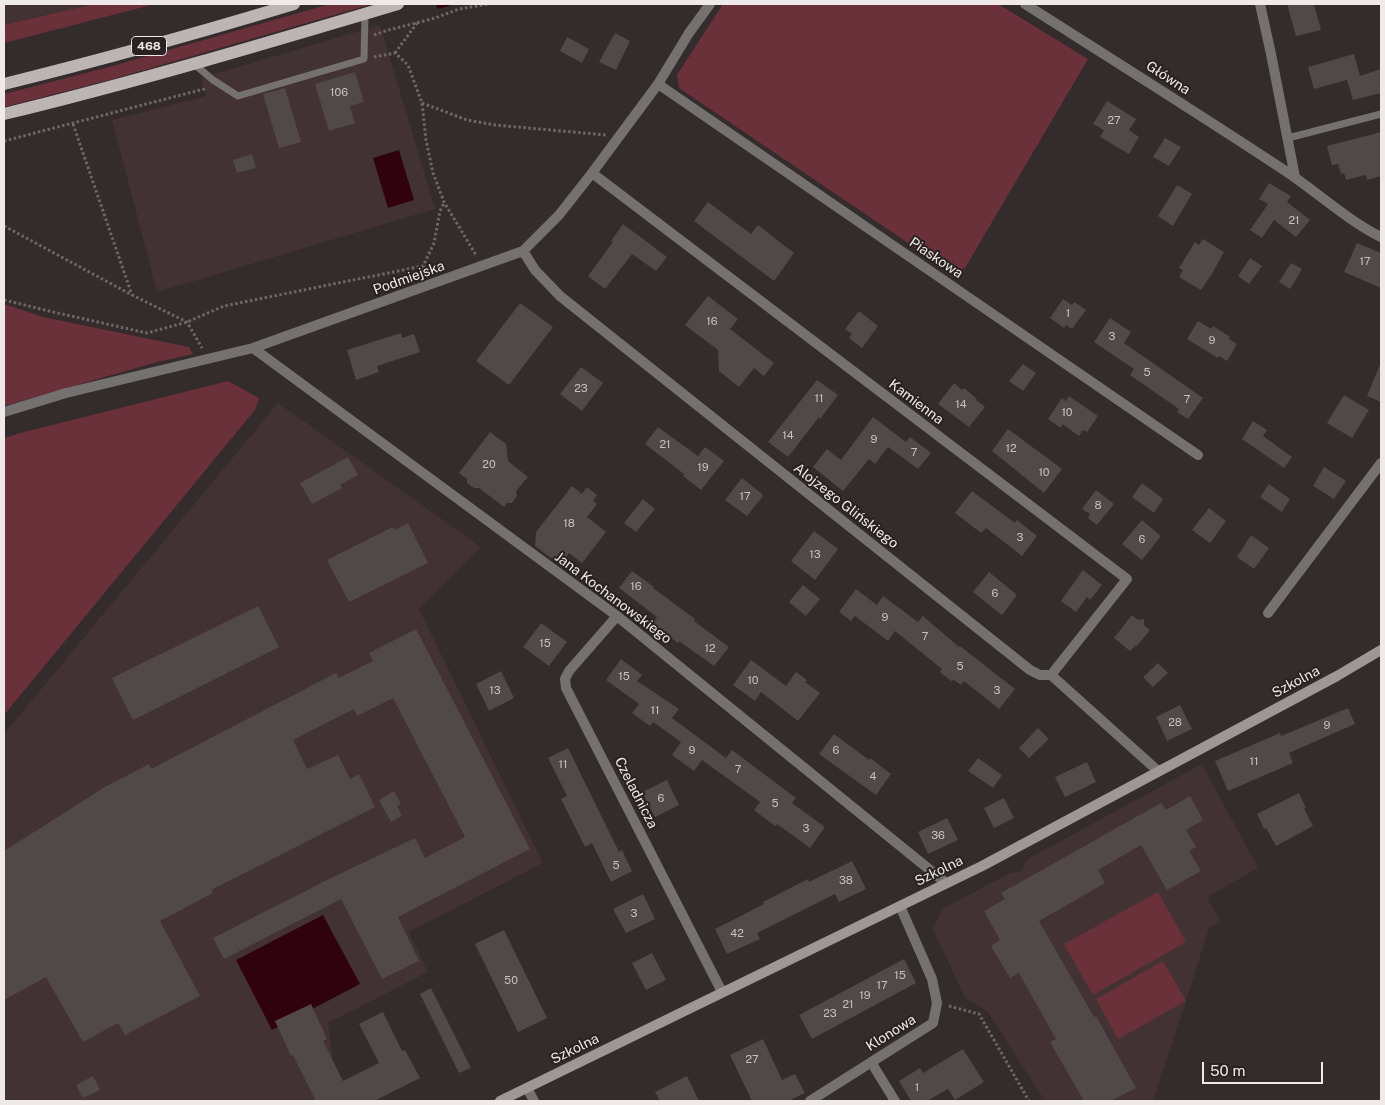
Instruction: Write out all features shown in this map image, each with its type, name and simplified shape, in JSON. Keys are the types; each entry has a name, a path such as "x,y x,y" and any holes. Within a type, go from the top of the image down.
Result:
{"main road":[{"name":"468","path":"4,84 197,33 294,4"},
{"name":"468","path":"4,114 67,99 194,64 398,4"}],"street":[{"name":"Podmiejska","path":"4,412 66,393 253,348 524,251 559,216 592,173 658,84 689,33 710,4"},
{"name":"Główna","path":"1024,4 1160,89 1295,177 1381,238"},
{"path":"1260,4 1272,54 1295,177"},
{"name":"Piaskowa","path":"658,84 1198,455"},
{"name":"Kamienna","path":"592,173 1127,580 1051,675"},
{"name":"Alojzego Glińskiego","path":"524,251 535,270 560,296 1030,670 1040,674 1051,675 1158,771"},
{"name":"Jana Kochanowskiego","path":"253,348 617,616 946,883"},
{"path":"1268,613 1381,463"},
{"name":"Czeladnicza","path":"617,616 570,671 565,679 566,688 722,992"},
{"name":"Szkolna","path":"500,1101 982,866 1337,676 1381,650"},
{"path":"900,906 932,979 937,1003"},
{"name":"Klonowa","path":"810,1101 933,1023 937,1003"},
{"path":"871,1062 895,1101"},
{"path":"527,1088 534,1101"}],"lane":[{"path":"194,64 238,96 364,59 365,14"},
{"path":"1288,138 1381,114"}],"path":[{"path":"364,41 385,31 435,18 459,9 488,4"},
{"path":"364,59 395,53 417,23"},
{"path":"395,53 408,65 422,103 426,140 433,173 444,202 482,266"},
{"path":"4,141 204,89 214,80"},
{"path":"422,103 467,120 495,125 619,136"},
{"path":"72,124 132,295"},
{"path":"431,285 423,266 434,243 440,211 444,202"},
{"path":"4,226 132,295 187,322 208,358"},
{"path":"4,300 147,333 187,322 224,306 423,266"},
{"path":"937,1003 979,1014 1029,1101"}],"shaded area":[{"path":"4,4 94,4 4,25"},
{"path":"94,4 155,4 4,43 4,25"},
{"path":"330,4 372,4 113,79 4,107 4,94 109,67"},
{"path":"723,4 998,4 1088,59 965,268 951,272 679,88 677,75"},
{"path":"380,25 435,209 157,292 112,120 206,96 201,78"},
{"path":"399,150 414,200 388,208 373,158"},
{"path":"4,304 43,317 189,347 193,354 157,362 4,406"},
{"path":"228,381 259,398 255,410 4,715 4,438"},
{"path":"278,403 481,547 419,609 543,863 409,932 428,972 328,1023 333,1061 352,1101 4,1101 4,734"},
{"path":"1202,764 1258,868 1211,895 1208,899 1221,922 1209,928 1153,1101 1045,1101 987,1011 965,998 933,929 942,909 1014,871 1015,873 1023,870 1026,860"},
{"path":"1158,892 1186,942 1093,995 1064,944"},
{"path":"323,915 360,984 272,1030 236,960"},
{"path":"1163,961 1186,1001 1118,1039 1096,999"}],"building":[{"path":"1287,4 1314,4 1321,30 1296,36"},
{"path":"615,33 630,41 616,70 599,62"},
{"path":"567,37 589,49 582,63 560,51"},
{"path":"1354,54 1360,76 1381,69 1381,93 1353,100 1347,80 1314,89 1308,67"},
{"path":"355,72 364,102 350,106 355,123 329,131 315,84"},
{"path":"285,88 301,142 279,148 263,94"},
{"path":"1107,101 1136,119 1129,130 1139,137 1129,154 1100,137 1104,130 1093,124"},
{"path":"1381,132 1381,176 1367,180 1366,175 1346,180 1344,173 1341,174 1338,164 1332,165 1327,146"},
{"path":"1165,138 1181,147 1169,166 1153,157"},
{"path":"252,154 256,168 237,173 233,160"},
{"path":"1269,183 1291,196 1287,202 1310,220 1296,237 1274,220 1262,238 1250,230 1268,204 1259,199"},
{"path":"1177,185 1192,194 1173,226 1158,216"},
{"path":"708,202 751,234 758,225 794,253 774,281 694,221"},
{"path":"623,224 667,257 656,271 632,254 605,289 588,276 613,242 611,241"},
{"path":"1203,239 1224,252 1201,290 1179,277 1183,270 1179,268 1195,242 1199,245"},
{"path":"1357,243 1381,253 1381,288 1344,272"},
{"path":"1250,258 1262,266 1249,284 1238,276"},
{"path":"1291,263 1302,269 1290,289 1279,282"},
{"path":"708,296 738,319 730,329 774,363 764,376 754,368 739,387 719,371 718,350 685,325"},
{"path":"1063,299 1072,305 1074,302 1086,310 1072,329 1066,325 1064,328 1050,318"},
{"path":"520,303 553,327 509,385 476,361"},
{"path":"859,311 878,326 862,348 849,338 852,334 845,329"},
{"path":"1110,318 1131,332 1124,343 1203,398 1188,419 1177,412 1179,409 1130,375 1134,369 1094,342"},
{"path":"1198,321 1211,329 1213,326 1237,344 1227,361 1219,356 1218,358 1187,339"},
{"path":"401,333 402,338 414,334 420,352 377,366 379,372 356,380 347,350"},
{"path":"1381,362 1381,402 1367,396"},
{"path":"1023,364 1036,373 1023,391 1009,381"},
{"path":"581,367 603,383 582,411 560,394"},
{"path":"817,380 838,395 788,457 768,442"},
{"path":"954,383 962,390 964,388 985,407 969,427 938,404"},
{"path":"1344,395 1369,410 1352,438 1327,423"},
{"path":"1069,396 1098,416 1087,432 1083,430 1079,436 1062,424 1061,428 1048,419 1062,398 1066,401"},
{"path":"873,417 906,442 910,437 931,453 918,469 888,447 875,464 869,459 843,491 813,467 827,449 841,460"},
{"path":"1253,421 1267,430 1263,436 1292,457 1284,468 1242,439"},
{"path":"658,427 698,456 705,447 724,461 701,490 683,476 684,474 645,444"},
{"path":"1008,429 1062,469 1044,493 992,451"},
{"path":"490,432 506,444 508,461 528,477 516,491 517,496 512,503 507,503 504,507 479,488 474,488 467,483 467,479 459,473"},
{"path":"348,457 358,475 340,485 342,488 312,504 300,483"},
{"path":"1324,467 1346,481 1334,499 1313,486"},
{"path":"742,478 763,496 747,516 725,500"},
{"path":"1142,483 1163,499 1154,513 1132,497"},
{"path":"1269,484 1290,499 1282,512 1260,497"},
{"path":"572,486 582,494 587,487 597,495 593,501 597,504 587,517 606,532 582,563 569,553 564,560 558,556 554,560 535,546 536,532"},
{"path":"1096,490 1114,504 1097,525 1088,518 1090,514 1082,509"},
{"path":"972,491 1015,523 1017,520 1037,536 1022,556 986,528 981,533 955,513"},
{"path":"643,499 655,509 636,532 624,523"},
{"path":"1209,508 1226,521 1210,543 1192,530"},
{"path":"1142,520 1161,536 1142,560 1122,544"},
{"path":"408,523 428,563 349,602 327,560 393,527 395,530"},
{"path":"814,531 838,549 815,580 791,561"},
{"path":"1251,535 1269,548 1254,569 1237,557"},
{"path":"1083,570 1102,585 1090,600 1087,597 1076,612 1061,601"},
{"path":"632,571 729,647 714,666 652,624 657,617 619,588"},
{"path":"989,572 1017,595 1002,615 973,592"},
{"path":"803,585 820,599 806,616 789,602"},
{"path":"856,589 877,605 883,596 918,622 923,616 959,647 1015,689 999,709 964,681 961,685 954,680 951,681 940,672 942,669 895,631 888,641 855,616 851,621 839,612"},
{"path":"258,606 279,647 133,720 112,678"},
{"path":"1132,615 1138,620 1144,619 1144,625 1150,630 1137,646 1130,651 1114,638"},
{"path":"541,623 567,642 549,666 523,647"},
{"path":"416,629 530,849 398,917 419,961 382,979 341,899 224,959 213,938 415,838 425,858 465,837 393,698 357,716 354,709 293,740 307,769 338,755 350,779 359,774 375,807 211,890 213,893 160,921 200,996 125,1035 118,1023 83,1042 46,977 4,1000 4,851 105,787 149,764 151,769 336,673 339,678 373,661 369,653"},
{"path":"621,659 642,675 637,681 679,709 672,718 726,758 732,750 796,798 792,803 825,827 810,848 754,810 760,802 702,760 694,771 672,755 681,742 653,722 650,726 632,713 639,704 606,680"},
{"path":"751,660 786,686 796,672 807,680 805,682 820,693 798,721 761,692 755,701 733,685"},
{"path":"1158,663 1168,673 1153,687 1143,677"},
{"path":"501,671 514,698 489,711 476,684"},
{"path":"1180,705 1192,729 1167,741 1156,717"},
{"path":"1348,708 1355,724 1289,753 1293,763 1228,791 1215,761 1280,733 1281,736"},
{"path":"1038,728 1049,739 1029,758 1019,748"},
{"path":"834,734 891,774 876,795 819,754"},
{"path":"568,748 619,852 622,850 632,871 611,882 592,843 585,847 561,799 567,796 548,758"},
{"path":"978,758 1002,775 993,788 968,771"},
{"path":"1087,762 1096,782 1065,797 1055,777"},
{"path":"667,780 679,805 655,817 642,792"},
{"path":"394,791 401,804 397,806 402,816 391,822 379,800"},
{"path":"1299,793 1306,808 1304,809 1313,826 1276,846 1266,828 1264,829 1257,814"},
{"path":"1190,796 1203,820 1186,830 1196,847 1189,851 1201,871 1167,890 1141,845 1098,870 1105,883 1039,921 1094,1017 1096,1016 1136,1088 1111,1101 1084,1101 1050,1042 1056,1039 1019,973 1010,978 991,946 1000,940 984,911 1005,899 1001,893 1161,803 1166,810"},
{"path":"1004,798 1014,818 994,828 984,808"},
{"path":"947,818 958,840 928,854 918,832"},
{"path":"852,861 866,889 839,902 835,894 757,933 760,939 727,954 715,929 808,879 809,882"},
{"path":"643,894 655,919 626,933 613,909"},
{"path":"504,930 547,1018 518,1032 475,944"},
{"path":"652,953 666,980 646,990 632,963"},
{"path":"904,959 916,983 812,1039 799,1015"},
{"path":"431,988 471,1068 459,1073 420,994"},
{"path":"311,1004 327,1039 323,1041 343,1081 379,1063 359,1024 383,1012 402,1051 405,1050 420,1078 374,1101 316,1101 293,1055 291,1056 275,1021"},
{"path":"763,1039 782,1080 795,1074 805,1093 788,1101 752,1101 730,1055"},
{"path":"963,1049 984,1082 955,1100 948,1089 927,1101 911,1101 899,1081 920,1068 923,1073"},
{"path":"93,1076 100,1090 83,1098 76,1085"},
{"path":"687,1076 699,1101 660,1101 655,1092"}],"waterway":[{"path":"439,6 447,4"}]}
